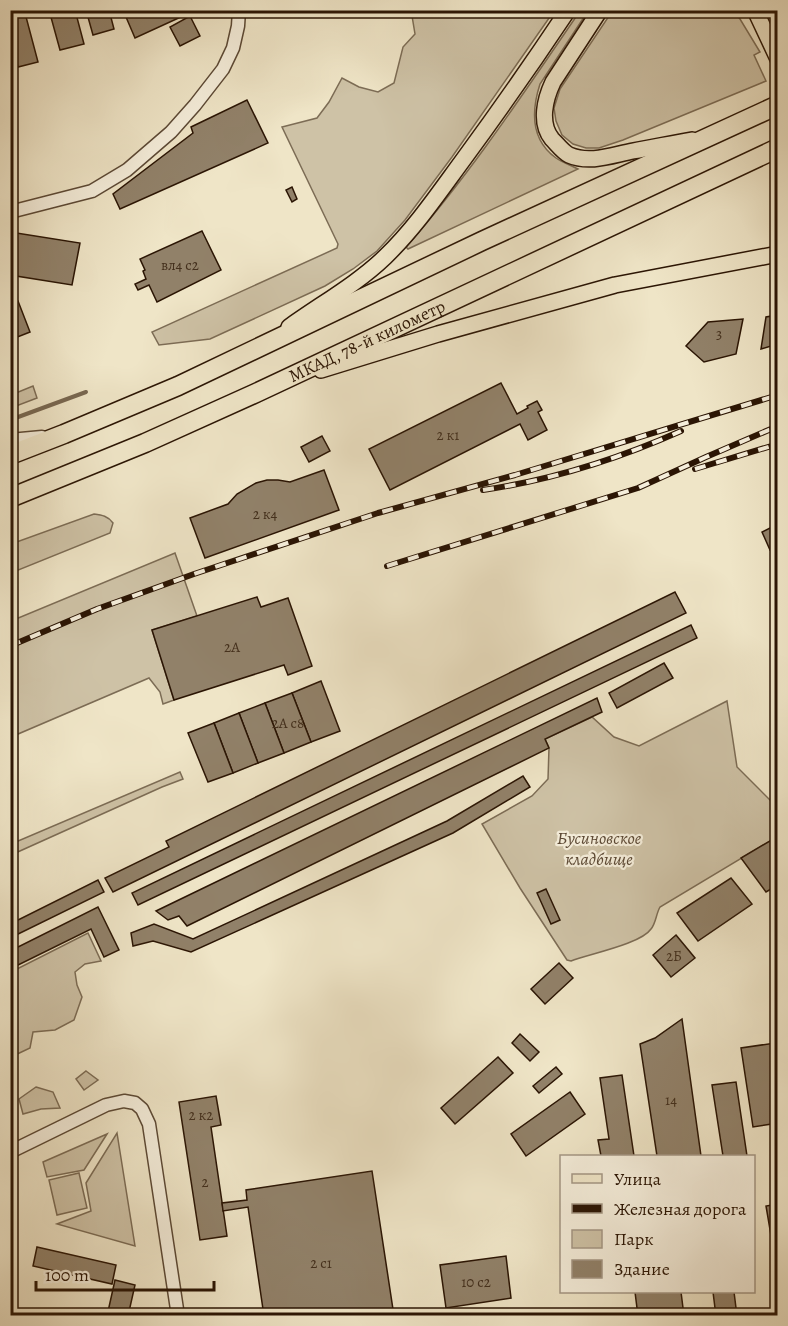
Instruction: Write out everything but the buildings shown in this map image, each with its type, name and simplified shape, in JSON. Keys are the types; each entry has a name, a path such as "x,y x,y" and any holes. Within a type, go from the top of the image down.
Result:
{"highway":[{"path":"10,455 178,386 777,105"},
{"name":"МКАД, 78-й километр","path":"10,498 145,443 280,382 777,148"}],"main road":[{"path":"255,350 358,279 402,240 522,79 568,10"},
{"path":"600,10 547,94 545,122 549,135 558,146 569,154 586,159 707,138"},
{"path":"746,10 775,53"},
{"path":"755,10 775,53"},
{"path":"280,382 438,334 615,285 777,254"}],"street":[{"path":"10,212 92,191 127,170 171,132 222,69 233,48 239,10"},
{"path":"10,440 64,434"},
{"path":"10,1152 106,1105 124,1101 135,1103 142,1109 149,1124 178,1316"}],"green space":[{"path":"613,10 733,11 760,52 754,55 766,81 599,148 586,148 573,144 562,135 554,108 560,89"},
{"path":"404,11 554,11 452,157 405,220 377,251 325,286 210,339 159,345 152,332 337,248 338,244 282,127 317,118 342,78 359,87 378,92 394,83 403,47 415,34 412,16"},
{"path":"580,11 588,11 540,84 535,105 535,125 542,143 559,160 578,169 408,249 406,247 497,131"},
{"path":"33,386 37,398 11,408 11,395"},
{"path":"94,514 105,516 113,523 110,533 11,573 11,544"},
{"path":"175,553 197,616 152,630 174,700 163,704 160,692 149,678 11,737 11,621"},
{"name":"Бусиновское кладбище","path":"727,701 737,767 777,807 777,839 775,838 660,907 653,927 637,939 571,961 567,960 482,824 532,796 548,779 549,748 545,739 592,717 614,737 639,746"},
{"path":"180,772 183,779 11,855 11,844"},
{"path":"88,933 101,961 85,964 75,972 82,997 74,1020 55,1030 33,1032 30,1048 11,1057 11,972"},
{"path":"86,1071 98,1080 84,1090 76,1079"},
{"path":"36,1087 53,1092 60,1108 41,1109 23,1114 19,1099"},
{"path":"117,1133 135,1246 57,1224 91,1211 86,1183"},
{"path":"107,1134 84,1170 47,1177 43,1162"},
{"path":"79,1173 87,1208 57,1215 49,1180"}],"waterway":[{"path":"10,420 86,392"}],"railway":[{"path":"10,646 97,609 378,513 515,475 778,395"},
{"path":"387,566 638,488 778,426"},
{"path":"483,490 509,486 584,467 633,451 681,431"},
{"path":"695,469 778,444"}]}
